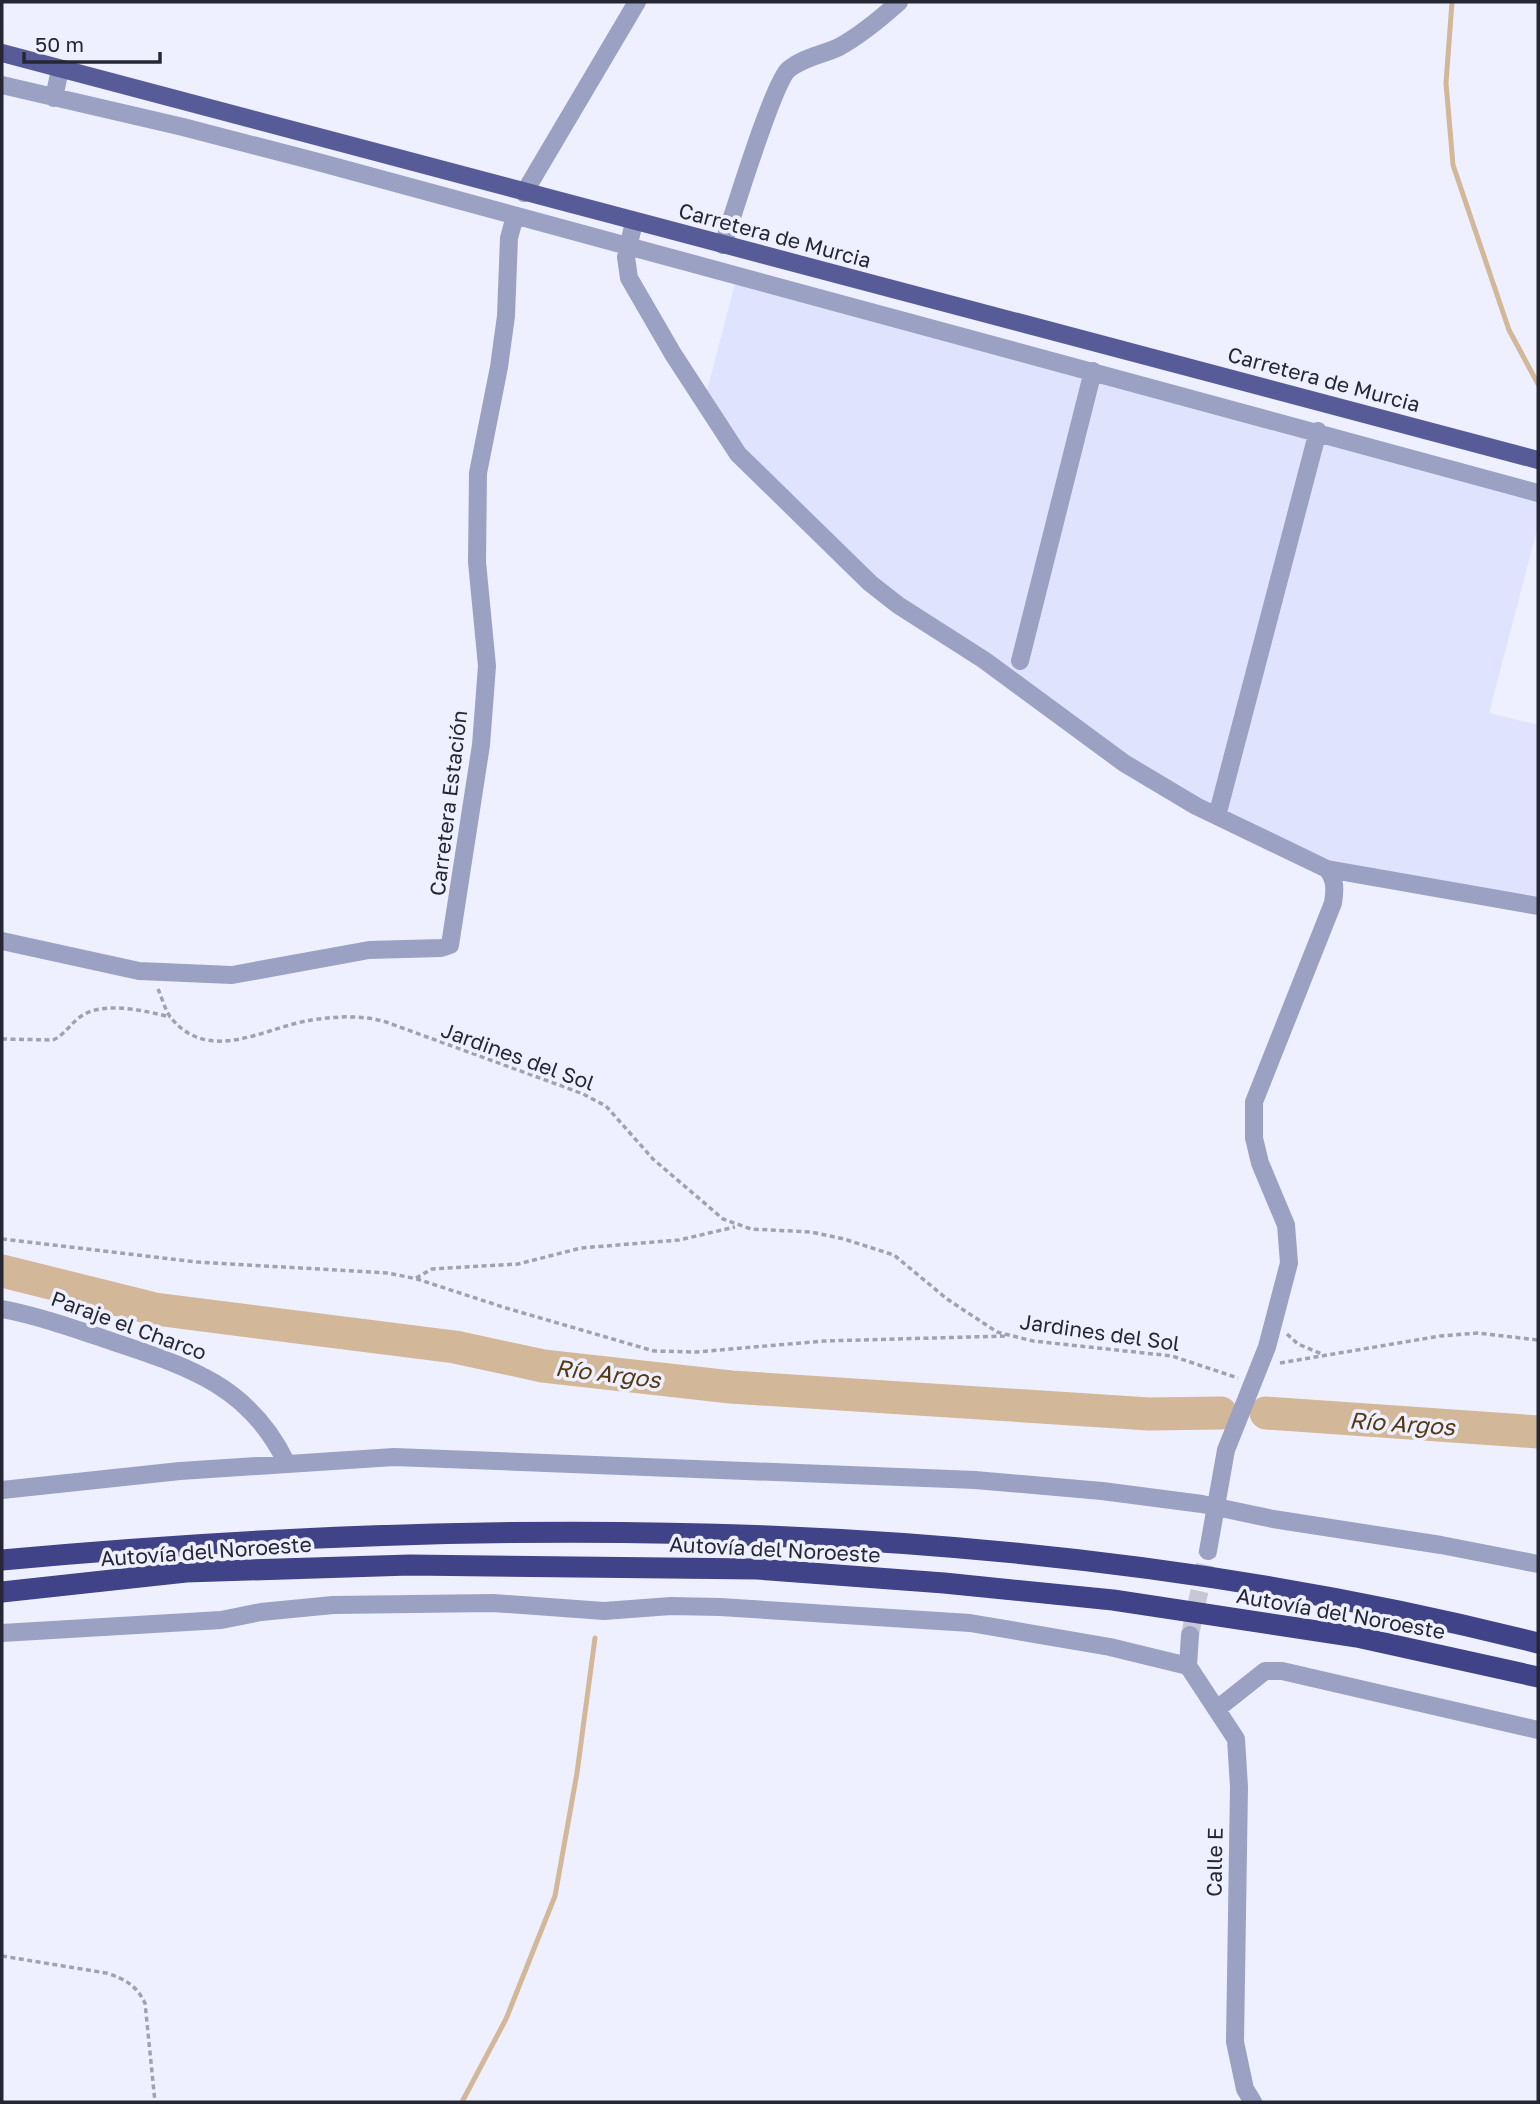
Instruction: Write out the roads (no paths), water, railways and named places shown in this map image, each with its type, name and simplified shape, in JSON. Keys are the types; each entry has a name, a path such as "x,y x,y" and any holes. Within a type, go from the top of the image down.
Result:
{"highway":[{"name":"Autovía del Noroeste","path":"2,1559 186,1543 450,1533 618,1532 810,1539 1170,1569 1450,1620 1538,1643"},
{"name":"Autovía del Noroeste","path":"2,1592 186,1572 410,1565 757,1569 944,1583 1113,1600 1357,1637 1538,1678"}],"main road":[{"name":"Carretera de Murcia","path":"2,53 1538,460"}],"street":[{"path":"524,193 636,2"},
{"path":"723,245 774,96 787,70 805,59 837,48 873,25 899,2"},
{"path":"54,98 60,69"},
{"path":"2,85 241,142 1318,431 1538,493"},
{"path":"241,142 247,118"},
{"name":"Carretera Estación","path":"2,942 151,972 232,975 369,950 441,948 452,941 478,771 487,666 477,562 478,473 499,367 506,316 509,238 515,216"},
{"path":"634,222 627,268 637,293 738,454 870,583 898,605 941,630 984,660 1124,764 1217,816 1327,869 1538,906"},
{"path":"1020,661 1093,371"},
{"path":"1217,816 1318,431"},
{"path":"1208,1551 1226,1450 1260,1366 1278,1312 1290,1247 1286,1225 1260,1163 1252,1119 1262,1077 1333,903 1334,882 1327,869"},
{"name":"Paraje el Charco","path":"2,1309 32,1315 194,1369 224,1387 257,1416 277,1443 286,1462"},
{"path":"2,1490 286,1462 394,1457 975,1480 1102,1491 1216,1507 1538,1564"},
{"path":"2,1633 222,1620 261,1612 333,1605 494,1603 604,1611 671,1606 720,1607 970,1623 1110,1647 1188,1666 1190,1635"},
{"name":"Calle E","path":"1188,1666 1236,1739 1239,1787 1236,2042 1245,2089 1253,2102"},
{"path":"1217,1709 1265,1671 1282,1671 1538,1730"}],"waterway":[{"path":"1452,2 1446,83 1453,165 1509,330 1538,384"},
{"name":"Río Argos","path":"2,1271 155,1309 455,1347 543,1366 731,1387 1149,1414 1221,1413"},
{"name":"Río Argos","path":"1266,1413 1538,1432"},
{"path":"462,2102 506,2019 555,1896 577,1773 595,1638"}],"tunnel":[{"path":"1190,1635 1208,1551"}]}
